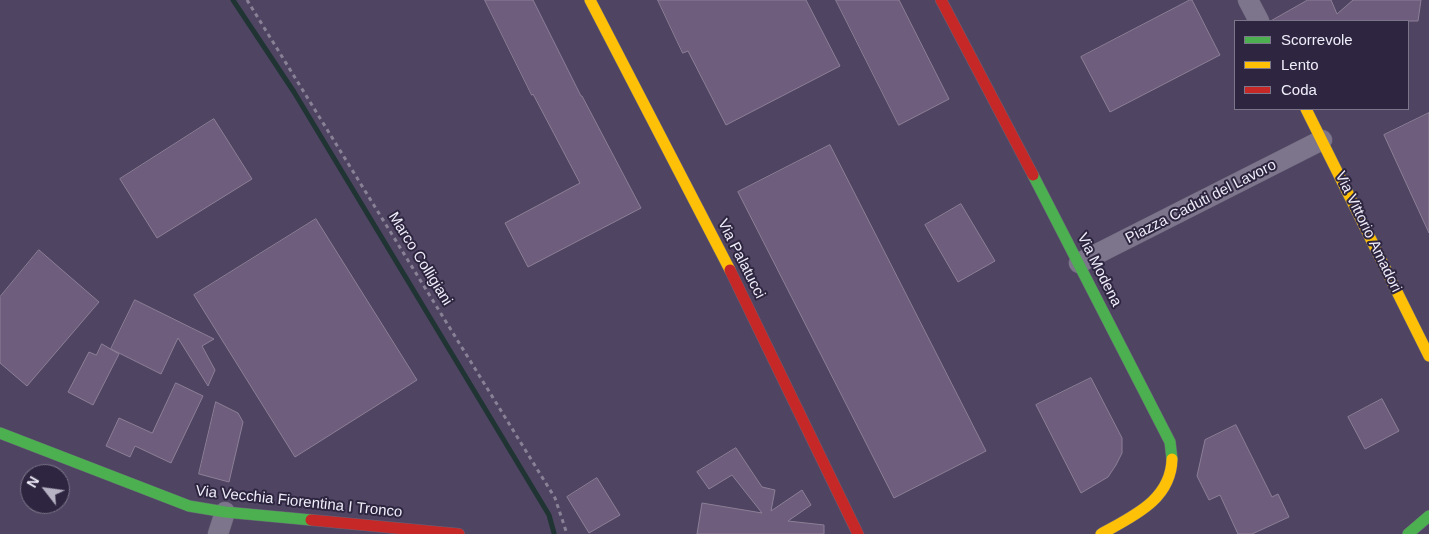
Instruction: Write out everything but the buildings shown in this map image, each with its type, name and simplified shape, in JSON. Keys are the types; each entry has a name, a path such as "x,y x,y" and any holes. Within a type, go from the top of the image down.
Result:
{"street":[{"name":"Via Palatucci","path":"590,0 730,269 858,534"},
{"name":"Via Modena","path":"940,0 1166,432 1172,452 1172,473 1163,492 1148,506 1101,534"},
{"path":"1248,0 1259,20"},
{"name":"Via Vittorio Amadori","path":"1307,110 1429,356"},
{"name":"Piazza Caduti del Lavoro","path":"1079,263 1322,140"},
{"name":"Via Vecchia Fiorentina I Tronco","path":"0,433 189,506 225,512 459,534"},
{"path":"218,534 225,512"},
{"path":"1408,534 1429,516"}],"path":[{"name":"Marco Colligiani","path":"247,0 555,498 567,534"}],"waterway":[{"path":"233,0 294,92 549,515 554,533"}],"traffic: fast":[{"path":"1033,175 1170,442 1172,459"},
{"path":"0,433 189,506 225,512 311,520"},
{"path":"1408,534 1429,516"}],"traffic: slow":[{"path":"590,0 730,270"},
{"path":"1306,110 1429,356"},
{"path":"1101,534 1137,513 1158,496 1170,473 1172,459"}],"traffic: jam":[{"path":"941,0 1033,175"},
{"path":"730,270 858,534"},
{"path":"311,520 459,534"}]}
